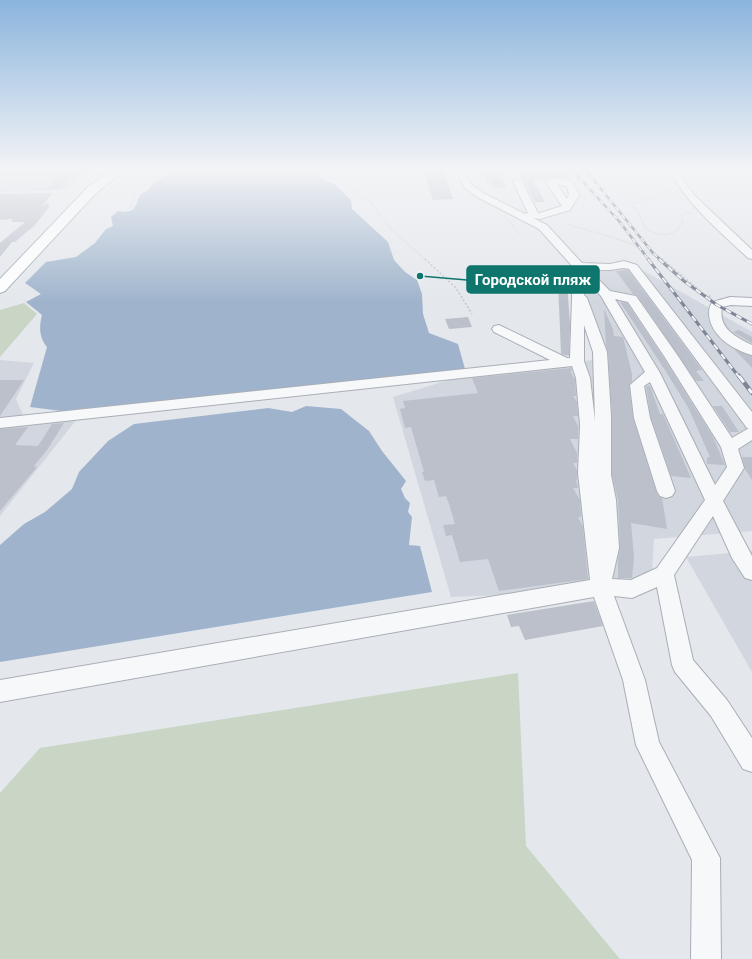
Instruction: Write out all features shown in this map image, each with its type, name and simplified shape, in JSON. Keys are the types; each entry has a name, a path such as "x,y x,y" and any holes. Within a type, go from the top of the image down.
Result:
{"main road":[{"path":"0,288 71,213"}],"street":[{"path":"512,213 526,222 543,227 606,294 653,373 739,552 752,572"},
{"path":"524,213 526,222"},
{"path":"526,222 551,213"},
{"path":"707,213 752,256"},
{"path":"579,266 610,267 624,264 633,267 747,410 752,424"},
{"path":"571,362 578,293 579,266"},
{"path":"578,293 584,302 600,352 603,416 603,475 607,500 610,548 602,587"},
{"path":"0,691 602,587 632,589 664,574 736,468 729,447 671,356 632,299 606,294"},
{"path":"752,302 726,302 717,305 715,309 717,326 727,338 752,351"},
{"path":"499,328 571,362 583,378 588,425 586,473 602,587 634,680 648,745 706,858 706,959"},
{"path":"0,423 571,362"},
{"path":"653,373 637,385 642,418 666,491"},
{"path":"729,447 752,434"},
{"path":"664,574 683,665 719,708 752,760"}],"path":[{"path":"379,213 391,229 456,288 472,314"},
{"path":"503,213 508,221 526,222"},
{"path":"638,213 645,228 659,234 669,234 678,229 683,220 680,214 687,213"},
{"path":"567,224 627,242 661,258 705,295 726,302"}],"shaded area":[{"path":"630,263 752,332 752,531 654,539 651,589 451,597 393,397 468,374 593,360 583,264"},
{"path":"0,360 34,363 16,399 23,415 77,419 0,516"},
{"path":"752,551 752,672 686,557"}],"green space":[{"path":"24,303 37,314 0,357 0,310"},
{"path":"518,673 526,846 620,959 0,959 0,793 40,748"}],"water":[{"path":"116,213 356,213 388,242 394,260 405,272 417,280 422,294 423,314 429,333 458,344 465,369 61,411 30,407 47,347 40,332 42,315 26,302 41,294 25,283 46,262 76,257 95,243 106,229 113,226 111,217"},
{"path":"306,406 341,409 369,431 382,451 406,481 401,489 405,498 410,503 408,512 412,517 409,545 420,546 432,592 0,662 0,545 24,524 45,512 72,489 79,472 108,441 134,424 268,408 292,412"}],"building":[{"path":"0,213 45,213 35,225 15,242 12,242 0,257 0,243 25,222 11,222 13,219 0,220"},
{"path":"628,270 702,370 696,371 704,381 696,381 637,295 633,294 616,271"},
{"path":"558,281 567,282 570,324 569,356 561,354"},
{"path":"620,302 627,303 663,357 713,437 725,465 707,464 707,457 710,457 689,409"},
{"path":"604,309 613,329 614,336 623,337 632,374 632,381 629,385 633,418 656,491 659,497 662,498 667,529 631,523 634,557 632,578 618,578 618,559 620,548 618,500 612,475 612,416"},
{"path":"468,317 472,327 449,329 445,319"},
{"path":"739,330 752,337 752,343 733,332"},
{"path":"734,349 752,356 752,368"},
{"path":"571,368 572,371 570,371 575,380 576,396 573,396 577,402 578,416 573,416 578,426 578,439 570,439 577,453 577,463 573,463 577,470 576,480 578,488 573,488 580,500 581,517 578,517 583,527 588,579 499,591 488,559 460,562 452,535 446,536 443,525 455,524 446,496 439,497 434,480 425,481 422,472 424,472 411,427 405,428 400,409 405,408 403,401 478,393 472,378"},
{"path":"0,380 24,380 0,416"},
{"path":"647,386 650,386 660,414 663,414 691,478 671,476 651,418"},
{"path":"713,406 722,406 739,432 730,432"},
{"path":"64,423 47,450 34,466 37,467 0,511 0,429 28,427 15,445 38,446 52,424"},
{"path":"742,457 752,457 752,480 745,469"},
{"path":"594,601 603,626 525,640 519,626 511,627 507,615"}],"railway":[{"path":"611,213 649,260"},
{"path":"620,213 653,253 661,260"},
{"path":"648,259 739,377"},
{"path":"659,259 684,281 717,305 752,324"},
{"path":"739,376 752,393"}],"place":[{"name":"Городской пляж","path":"420,276"}]}
